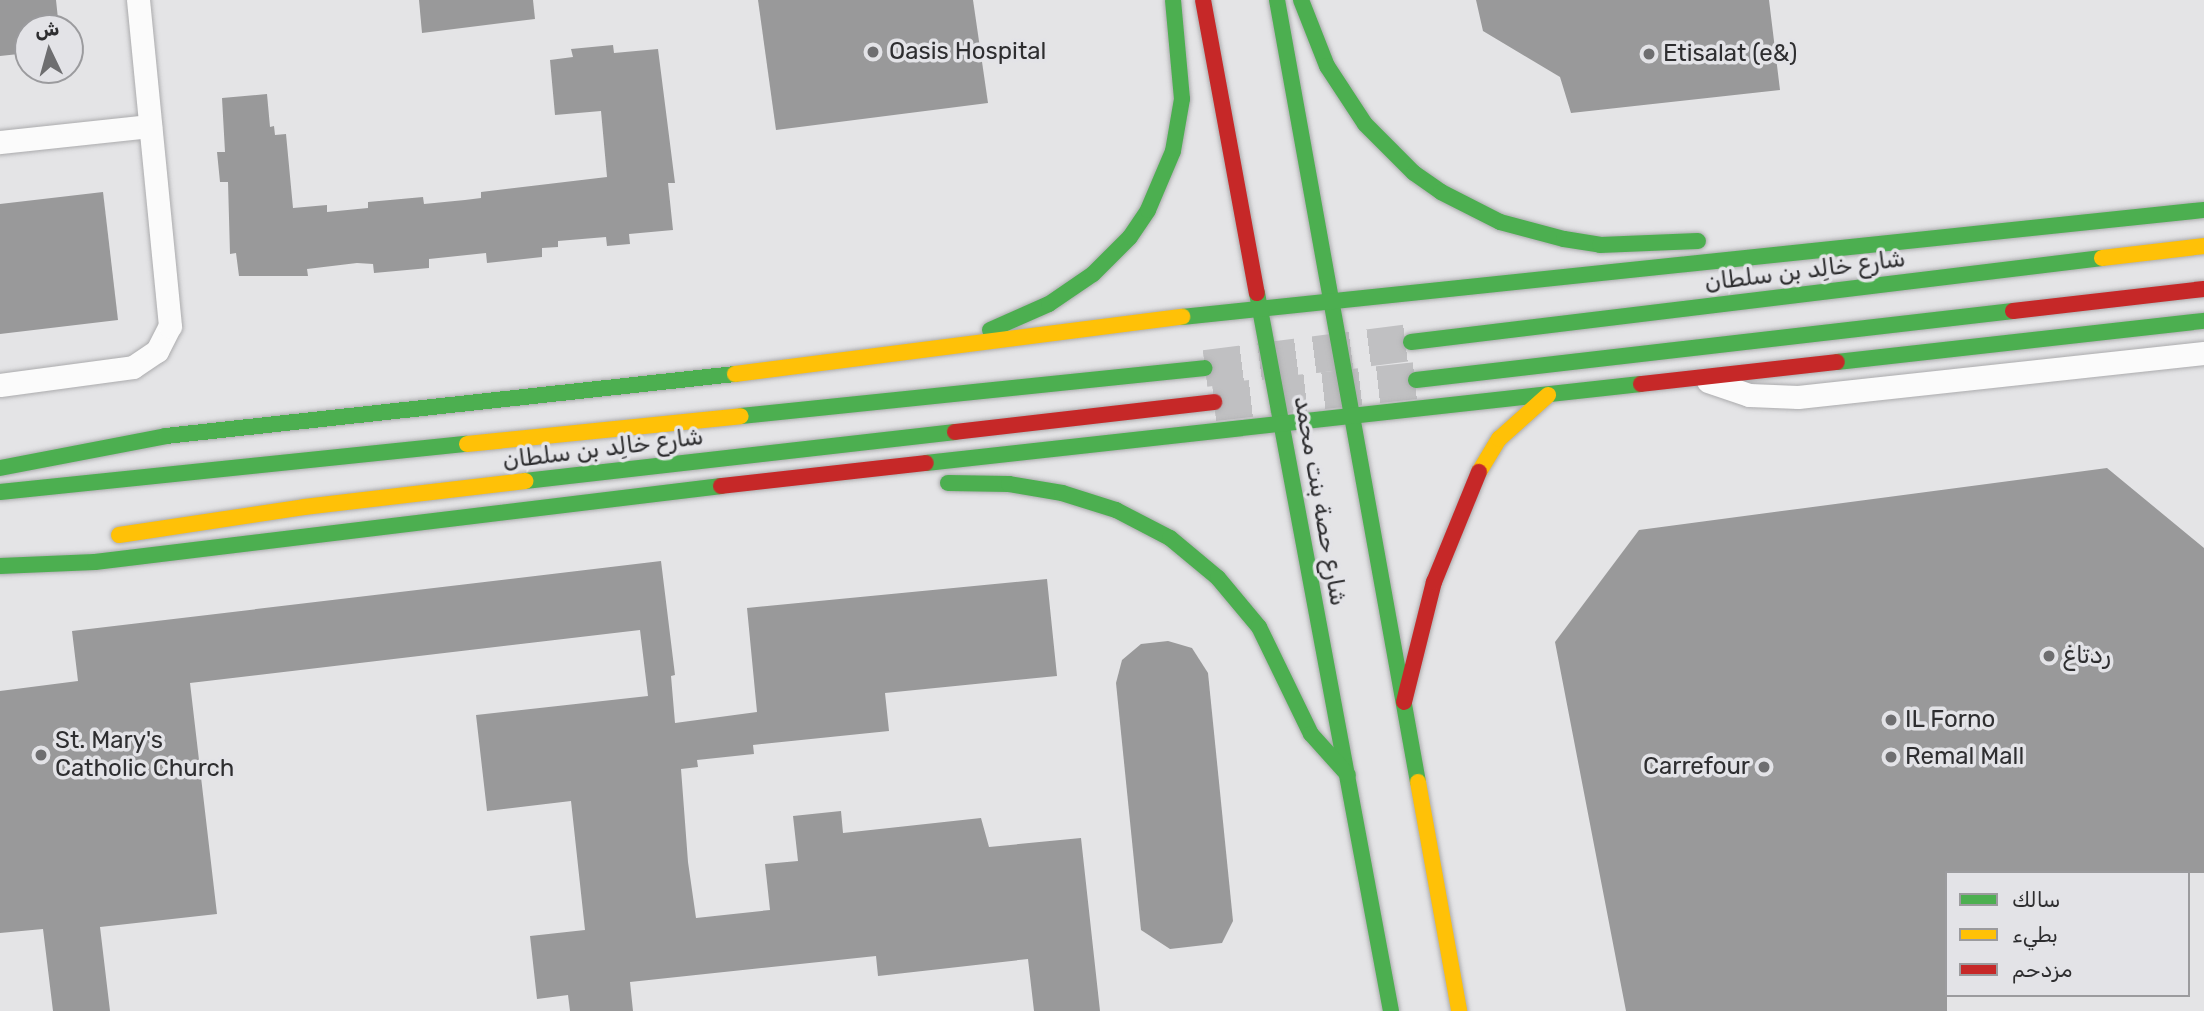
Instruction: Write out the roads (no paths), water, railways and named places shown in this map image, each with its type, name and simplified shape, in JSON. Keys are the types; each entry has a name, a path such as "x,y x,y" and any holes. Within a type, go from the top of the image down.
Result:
{"main road":[{"path":"941,348 1049,304 1093,274 1130,237 1148,210 1173,151 1181,111 1182,69 1173,0"},
{"name":"شارع حصة بنت محمد","path":"1203,0 1391,1011"},
{"name":"شارع حصة بنت محمد","path":"1277,0 1459,1011"},
{"path":"1301,0 1327,66 1358,115 1388,150 1441,192 1500,222 1564,239 1600,245 1712,240"},
{"path":"0,468 166,436 941,348 1332,300 2003,234 2204,210"},
{"path":"1768,238 1935,230 2003,234"},
{"name":"شارع خالِد بن سلطان","path":"1411,342 2204,246"},
{"path":"1416,380 2204,289"},
{"path":"0,566 94,562 853,473 2204,321"},
{"name":"شارع خالِد بن سلطان","path":"0,492 1205,368"},
{"path":"1404,702 1434,582 1468,491 1499,439 1548,395"},
{"name":"شارع خالِد بن سلطان","path":"106,537 304,506 1214,402"},
{"path":"853,473 920,482 1009,484 1062,493 1116,510 1170,538 1218,578 1259,626 1311,734 1348,775"},
{"path":"0,553 40,547"}],"street":[{"path":"0,385 133,368 157,351 165,339 171,311 138,0"},
{"path":"0,142 150,126"},
{"path":"1699,377 1749,395 1798,397 2204,353"}],"tunnel":[{"path":"1205,368 1411,342"},
{"path":"1214,402 1416,380"}],"place":[{"name":"Oasis Hospital","path":"873,52"},
{"name":"Etisalat (e&)","path":"1649,54"},
{"name":"ردتاغ","path":"2049,656"},
{"name":"IL Forno","path":"1891,720"},
{"name":"St. Mary's Catholic Church","path":"41,755"},
{"name":"Remal Mall","path":"1891,757"},
{"name":"Carrefour","path":"1764,767"}]}
